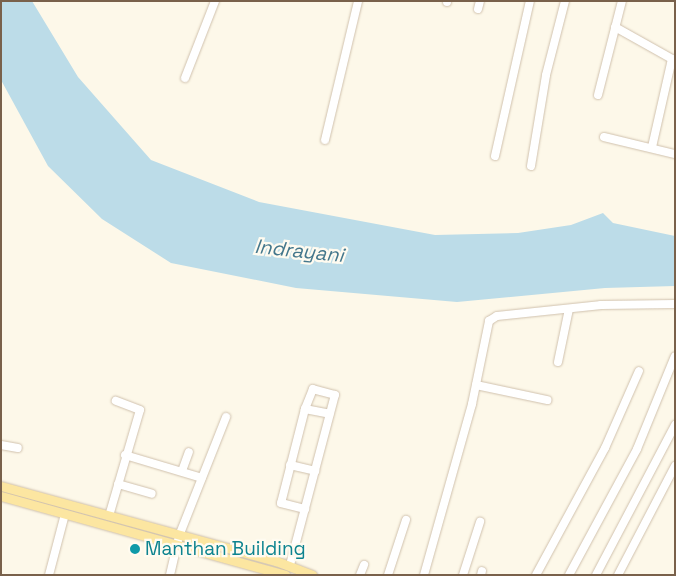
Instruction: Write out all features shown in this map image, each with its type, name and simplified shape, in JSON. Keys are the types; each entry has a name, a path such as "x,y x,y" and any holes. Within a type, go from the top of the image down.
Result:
{"main road":[{"path":"1,486 110,516 285,575"},
{"path":"1,496 65,514 290,566 312,575"}],"street":[{"path":"185,78 214,1"},
{"path":"325,140 358,1"},
{"path":"496,156 530,1"},
{"path":"531,166 546,76 565,1"},
{"path":"598,95 622,1"},
{"path":"615,26 673,59 652,147"},
{"path":"604,137 675,154"},
{"path":"424,575 476,384 489,320 497,316 632,302 675,304"},
{"path":"558,362 569,308"},
{"path":"569,575 637,449 675,356"},
{"path":"536,575 605,448 639,371"},
{"path":"476,384 547,400"},
{"path":"290,566 305,509 315,471 330,414 335,395 313,389 305,409 282,503 305,509"},
{"path":"110,516 125,455 140,410 116,401"},
{"path":"305,409 330,414"},
{"path":"170,575 178,540 226,417"},
{"path":"596,575 675,424"},
{"path":"1,445 18,448"},
{"path":"182,472 188,452"},
{"path":"125,455 202,478"},
{"path":"290,465 315,471"},
{"path":"618,575 675,466"},
{"path":"118,484 152,494"},
{"path":"49,575 65,514"},
{"path":"388,575 406,520"},
{"path":"462,575 480,522"},
{"path":"360,575 364,565"}],"water":[{"name":"Indrayani","path":"1,1 32,1 78,77 151,160 259,202 435,235 518,233 571,225 603,213 613,223 675,236 675,286 605,288 457,302 296,288 171,263 102,219 48,166 1,80"}],"place":[{"name":"Manthan Building","path":"135,549"}]}
